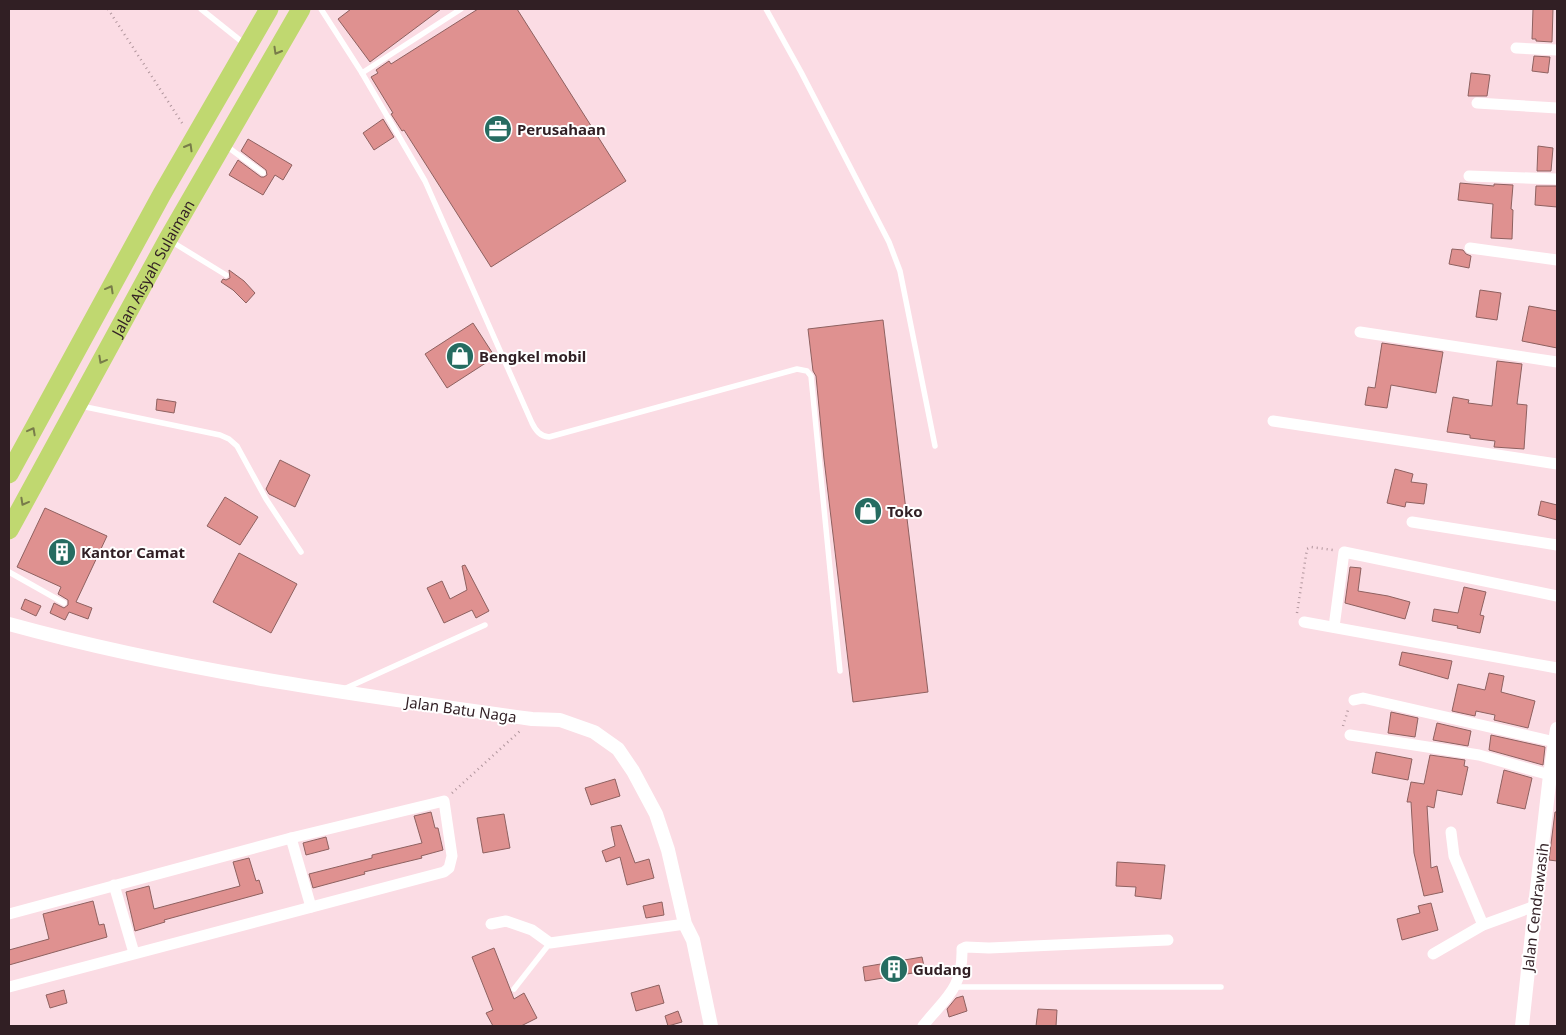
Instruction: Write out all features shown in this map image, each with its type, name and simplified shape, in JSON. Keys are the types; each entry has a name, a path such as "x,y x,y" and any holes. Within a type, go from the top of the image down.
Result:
{"highway":[{"name":"Jalan Aisyah Sulaiman","path":"9,474 152,212 269,9"},
{"name":"Jalan Aisyah Sulaiman","path":"9,530 168,239 301,9"}],"street":[{"path":"1516,48 1557,50"},
{"path":"1477,103 1557,108"},
{"path":"1469,176 1557,179"},
{"path":"1470,248 1557,260"},
{"path":"1360,332 1557,362"},
{"path":"1273,421 1557,464"},
{"path":"1412,522 1557,545"},
{"path":"1334,627 1344,552 1557,596"},
{"path":"1304,622 1557,668"},
{"name":"Jalan Batu Naga","path":"9,624 94,647 338,692 532,719 560,720 594,732 618,749 633,771 656,814 668,850 685,924 693,940 711,1026"},
{"path":"1354,700 1363,698 1556,735"},
{"path":"1350,735 1479,755 1550,775"},
{"name":"Jalan Cendrawasih","path":"1522,1026 1534,906 1556,735"},
{"path":"9,914 291,838 444,800 452,856 450,868 444,872 9,987"},
{"path":"1450,832 1454,856 1483,925"},
{"path":"291,838 311,907"},
{"path":"114,885 134,953"},
{"path":"1433,954 1483,925 1534,906"},
{"path":"491,924 506,921 532,930 550,943 685,924"},
{"path":"923,1026 956,987 962,970 962,949 966,947 989,948 1168,940"}],"lane":[{"path":"201,9 247,46"},
{"path":"321,9 362,73 425,181 538,433 549,437 797,369 807,370 813,384 840,671"},
{"path":"362,73 461,9"},
{"path":"766,9 801,72 884,233 900,271 935,446"},
{"path":"223,143 264,173"},
{"path":"168,239 226,275"},
{"path":"77,406 220,435 229,439 237,446 266,499 301,552"},
{"path":"9,572 64,603"},
{"path":"338,692 486,625"},
{"path":"514,989 550,943"},
{"path":"956,987 1221,987"}],"path":[{"path":"108,9 151,73 167,102 194,139"},
{"path":"1304,622 1298,621 1297,616 1307,549 1311,546 1344,552"},
{"path":"1350,735 1342,729 1349,708 1354,700"},
{"path":"444,800 532,719"}],"building":[{"path":"351,9 441,9 370,62 338,19"},
{"name":"Perusahaan","path":"478,9 517,9 626,181 491,267 404,130 402,131 391,114 393,113 371,77 378,73 376,70 389,61 391,64"},
{"path":"1533,9 1553,9 1552,42 1532,39"},
{"path":"1534,56 1550,57 1548,73 1532,71"},
{"path":"1471,73 1490,75 1487,96 1468,96"},
{"path":"383,119 394,137 374,150 363,133"},
{"path":"248,139 292,165 283,180 275,175 263,195 229,175 238,160 261,177 267,175 266,170 241,151"},
{"path":"1538,146 1553,148 1551,171 1537,171"},
{"path":"1460,183 1494,186 1494,184 1513,185 1511,209 1513,210 1512,239 1491,238 1493,204 1458,200"},
{"path":"1536,186 1557,186 1557,207 1535,205"},
{"path":"1452,249 1463,250 1471,256 1469,268 1449,264"},
{"path":"229,270 244,281 255,293 246,303 233,290 221,282 223,279 230,278"},
{"path":"1480,290 1501,293 1497,320 1476,317"},
{"path":"1529,306 1557,311 1557,348 1522,341"},
{"name":"Toko","path":"883,320 928,692 853,702 816,376 813,371 808,329"},
{"name":"Bengkel mobil","path":"473,323 495,357 447,388 425,354"},
{"path":"1382,343 1443,352 1436,393 1391,385 1387,408 1365,405 1368,387 1375,388"},
{"path":"1497,361 1522,364 1517,404 1527,405 1524,449 1494,447 1495,441 1470,438 1470,435 1447,432 1453,397 1469,400 1468,403 1492,406"},
{"path":"157,399 176,402 174,413 156,410"},
{"path":"280,460 310,475 295,507 269,494 266,489"},
{"path":"1395,469 1413,474 1411,482 1427,484 1424,504 1406,502 1405,507 1387,503"},
{"path":"225,497 258,517 240,545 207,526"},
{"path":"1541,501 1557,505 1557,520 1538,515"},
{"name":"Kantor Camat","path":"45,508 107,536 76,602 92,608 88,619 69,612 65,620 50,613 54,603 64,608 68,605 68,600 58,594 61,587 17,567"},
{"path":"239,553 297,584 271,633 213,602"},
{"path":"465,565 489,611 476,618 472,610 444,623 427,588 442,581 450,599 467,590 462,566"},
{"path":"1350,567 1361,568 1358,591 1410,602 1405,619 1345,603"},
{"path":"1464,587 1486,592 1480,615 1484,616 1480,633 1432,621 1434,609 1458,613"},
{"path":"25,599 41,606 36,616 21,609"},
{"path":"1402,652 1452,661 1448,679 1399,665"},
{"path":"1489,673 1504,676 1501,692 1535,701 1528,728 1494,720 1495,715 1476,711 1475,716 1452,711 1458,684 1485,690"},
{"path":"1391,712 1418,718 1415,737 1388,733"},
{"path":"1437,723 1471,731 1468,746 1433,740"},
{"path":"1491,735 1545,747 1543,765 1489,750"},
{"path":"1376,752 1412,759 1408,780 1372,773"},
{"path":"1430,755 1465,760 1464,766 1468,767 1462,795 1437,790 1434,808 1427,806 1431,868 1437,866 1443,892 1424,896 1414,853 1411,802 1407,802 1411,782 1424,784"},
{"path":"1504,770 1532,778 1525,809 1497,803"},
{"path":"615,779 620,796 591,805 585,788"},
{"path":"431,812 435,828 438,828 443,850 421,856 422,858 364,872 365,874 313,888 309,874 372,858 372,855 422,843 414,816"},
{"path":"1555,812 1557,812 1557,861 1549,860"},
{"path":"504,814 510,848 483,853 477,818"},
{"path":"621,825 635,863 649,859 654,878 627,885 620,857 606,862 602,851 615,846 611,827"},
{"path":"326,837 329,849 306,855 303,843"},
{"path":"249,858 256,881 259,880 263,893 164,920 165,922 135,931 126,892 149,886 154,909 240,886 233,862"},
{"path":"1117,862 1165,865 1161,899 1135,896 1136,887 1116,886"},
{"path":"93,901 99,925 104,924 107,937 9,965 9,950 49,939 43,914"},
{"path":"662,902 664,915 646,918 643,906"},
{"path":"1431,903 1438,930 1402,940 1397,919 1420,913 1418,906"},
{"path":"494,948 514,999 524,993 537,1018 521,1026 493,1026 486,1013 493,1010 472,957"},
{"name":"Gudang","path":"922,957 925,971 865,981 863,967"},
{"path":"659,985 664,1003 636,1011 631,993"},
{"path":"64,990 67,1003 50,1008 46,995"},
{"path":"963,996 967,1011 949,1017 947,1009 956,998"},
{"path":"1038,1009 1057,1010 1056,1026 1036,1026"},
{"path":"678,1011 682,1022 668,1026 665,1016"}],"place":[{"name":"Perusahaan","path":"498,129"},
{"name":"Bengkel mobil","path":"460,356"},
{"name":"Toko","path":"868,511"},
{"name":"Kantor Camat","path":"62,552"},
{"name":"Gudang","path":"894,969"}]}
